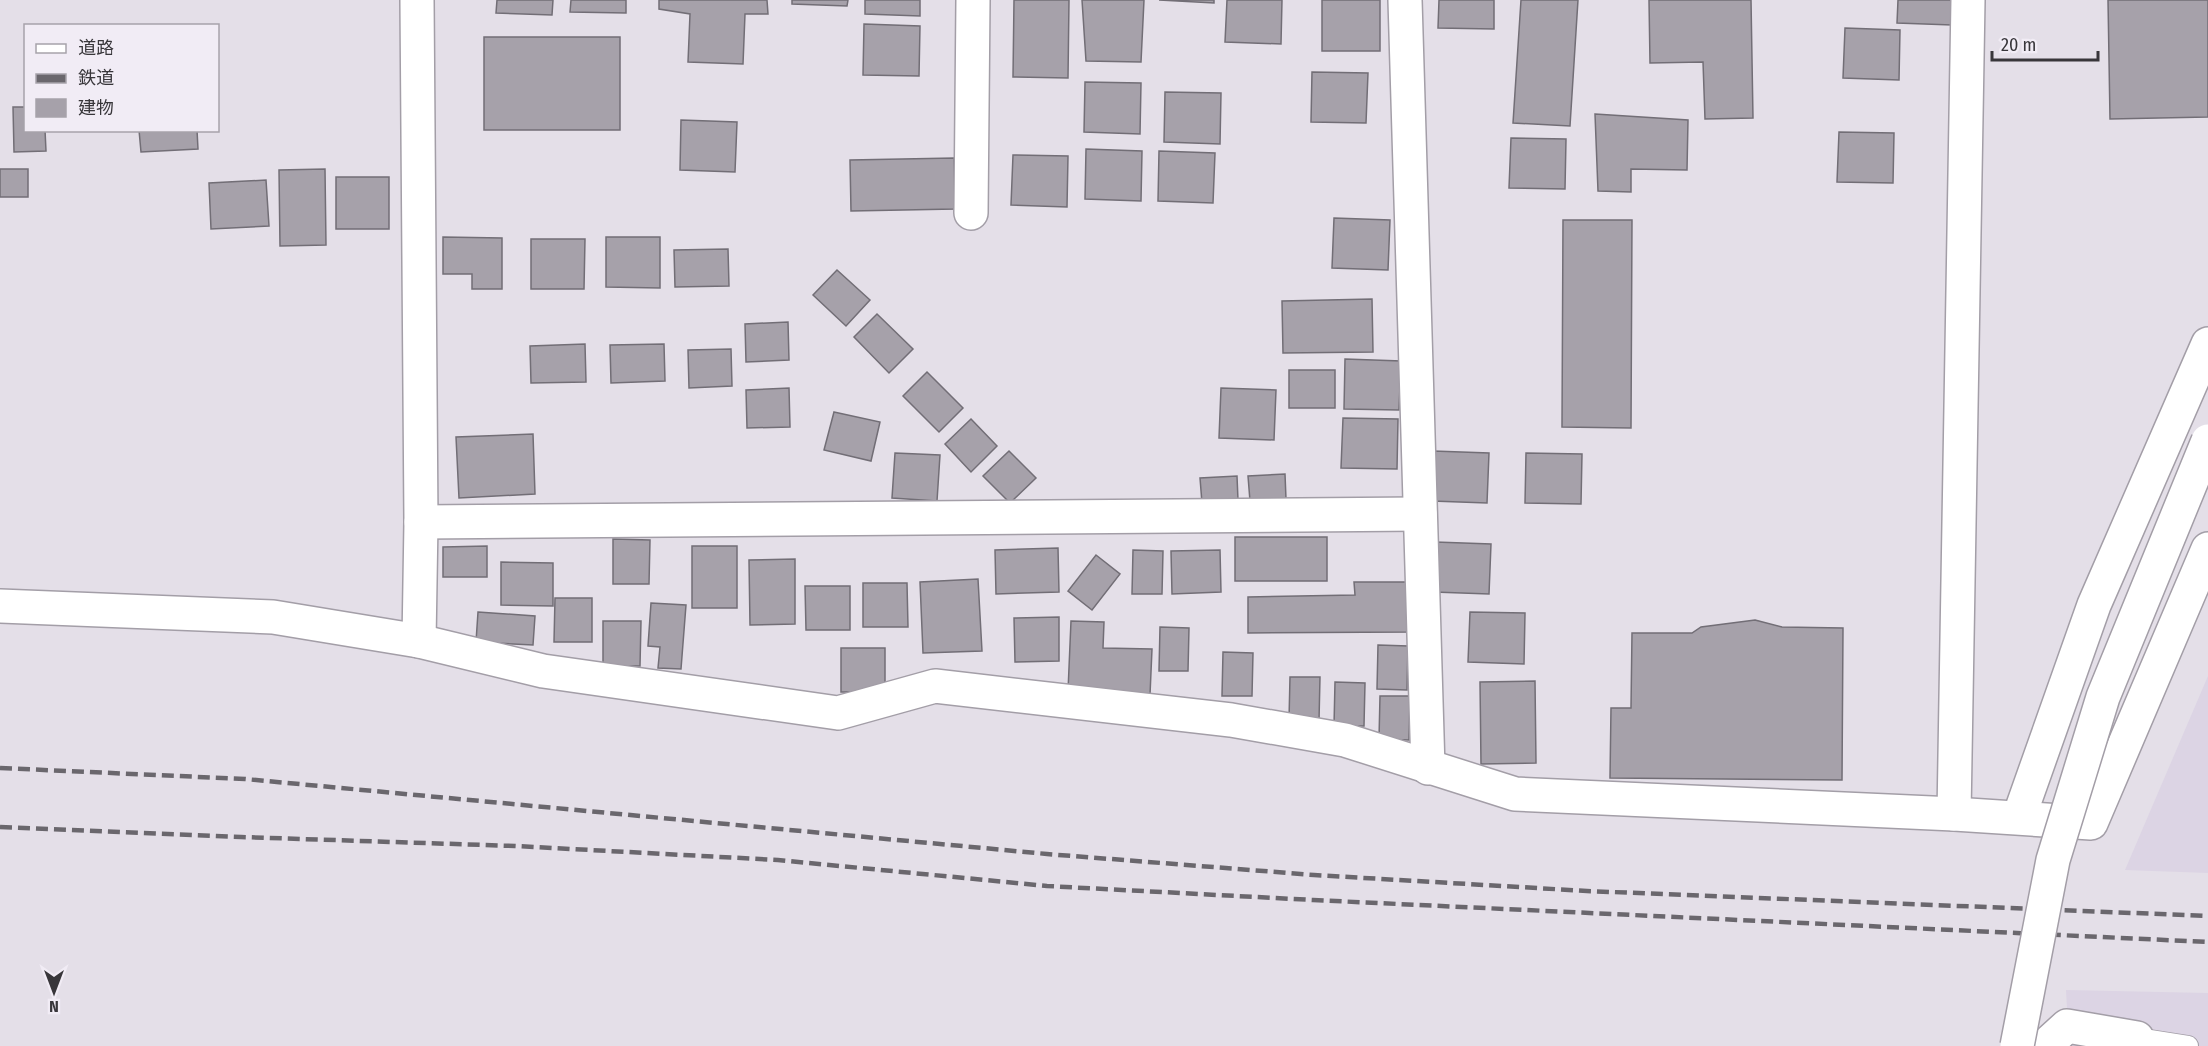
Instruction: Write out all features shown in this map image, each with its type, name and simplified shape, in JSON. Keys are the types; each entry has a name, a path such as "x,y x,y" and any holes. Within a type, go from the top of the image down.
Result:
{"street":[{"path":"417,0 422,522 419,641"},
{"path":"971,213 973,0"},
{"path":"1405,0 1428,768"},
{"path":"1954,814 1968,0"},
{"path":"2019,817 2094,605 2208,344"},
{"path":"2017,1046 2052,860 2099,708 2208,441"},
{"path":"422,522 1420,514"},
{"path":"0,606 273,617 419,641 543,672 838,712 935,686 1219,719 1345,740 1515,794 2019,817 2091,823 2208,549"},
{"path":"2045,1046 2067,1026 2133,1042"}],"lane":[{"path":"2133,1042 2188,1046"}],"shaded area":[{"path":"2208,676 2208,873 2125,870"},
{"path":"2066,990 2208,993 2208,1046 2069,1046"}],"building":[{"path":"497,0 553,0 552,15 496,13"},
{"path":"571,0 626,0 626,13 570,12"},
{"path":"659,0 767,0 768,14 745,14 743,64 688,62 690,14 659,9"},
{"path":"792,0 848,0 847,6 792,4"},
{"path":"865,0 920,0 920,16 865,14"},
{"path":"1014,0 1069,0 1068,78 1013,77"},
{"path":"1082,0 1144,0 1141,62 1086,61"},
{"path":"1159,0 1214,0 1214,3"},
{"path":"1227,0 1282,0 1281,44 1225,42"},
{"path":"1322,0 1380,0 1380,51 1322,51"},
{"path":"1439,0 1494,0 1494,29 1438,28"},
{"path":"1521,0 1578,0 1570,126 1513,123"},
{"path":"1649,0 1751,0 1753,118 1705,119 1703,62 1650,63"},
{"path":"1898,0 1953,0 1952,25 1897,23"},
{"path":"2108,0 2208,0 2208,117 2110,119"},
{"path":"864,24 920,26 919,76 863,75"},
{"path":"1845,28 1900,30 1899,80 1843,78"},
{"path":"484,37 620,37 620,130 484,130"},
{"path":"1312,72 1368,73 1366,123 1311,122"},
{"path":"1085,82 1141,83 1140,134 1084,132"},
{"path":"1165,92 1221,93 1220,144 1164,142"},
{"path":"13,107 24,107 24,132 45,132 46,151 14,152"},
{"path":"1595,114 1688,120 1687,170 1631,169 1631,192 1598,191"},
{"path":"681,120 737,122 735,172 680,170"},
{"path":"139,132 197,132 198,149 141,152"},
{"path":"1839,132 1894,133 1893,183 1837,182"},
{"path":"1511,138 1566,139 1565,189 1509,188"},
{"path":"1086,149 1142,151 1141,201 1085,199"},
{"path":"1159,151 1215,153 1213,203 1158,201"},
{"path":"1013,155 1068,156 1067,207 1011,205"},
{"path":"954,158 955,209 851,211 850,160"},
{"path":"0,169 28,169 28,197 0,197"},
{"path":"325,169 326,245 280,246 279,170"},
{"path":"336,177 389,177 389,229 336,229"},
{"path":"266,180 269,226 211,229 209,183"},
{"path":"1334,218 1390,220 1388,270 1332,268"},
{"path":"1563,220 1632,220 1631,428 1562,427"},
{"path":"443,237 502,238 502,289 472,289 472,274 443,274"},
{"path":"606,237 660,237 660,288 606,287"},
{"path":"531,239 585,239 584,289 531,289"},
{"path":"728,249 729,286 675,287 674,250"},
{"path":"837,270 870,300 846,326 813,295"},
{"path":"1372,299 1373,352 1283,353 1282,301"},
{"path":"877,314 913,349 889,373 854,337"},
{"path":"788,322 789,360 746,362 745,324"},
{"path":"585,344 586,382 531,383 530,346"},
{"path":"664,344 665,381 611,383 610,345"},
{"path":"731,349 732,386 689,388 688,350"},
{"path":"1345,359 1401,361 1399,410 1344,409"},
{"path":"1289,370 1335,370 1335,408 1289,408"},
{"path":"927,372 963,408 939,432 903,396"},
{"path":"789,388 790,427 747,428 746,390"},
{"path":"1221,388 1276,390 1274,440 1219,438"},
{"path":"834,412 880,422 871,461 824,450"},
{"path":"1343,418 1398,419 1397,469 1341,468"},
{"path":"971,419 997,446 971,472 945,444"},
{"path":"533,434 535,494 459,498 456,437"},
{"path":"1009,451 1036,478 1010,503 983,476"},
{"path":"1433,451 1489,453 1487,503 1432,501"},
{"path":"895,453 940,455 937,501 892,498"},
{"path":"1526,453 1582,454 1581,504 1525,503"},
{"path":"1285,474 1286,499 1250,501 1248,476"},
{"path":"1237,476 1238,500 1202,503 1200,478"},
{"path":"1235,537 1327,537 1327,581 1235,581"},
{"path":"613,539 650,540 649,584 613,584"},
{"path":"1435,542 1491,544 1489,594 1434,592"},
{"path":"487,546 487,577 443,577 443,547"},
{"path":"692,546 737,546 737,608 692,608"},
{"path":"1058,548 1059,592 996,594 995,550"},
{"path":"1133,550 1163,551 1162,594 1132,594"},
{"path":"1220,550 1221,592 1172,594 1171,551"},
{"path":"1096,555 1120,574 1092,610 1068,591"},
{"path":"795,559 795,624 750,625 749,560"},
{"path":"501,562 553,563 553,606 501,605"},
{"path":"978,579 982,651 923,653 920,582"},
{"path":"1354,582 1411,582 1411,632 1248,633 1248,597 1355,595"},
{"path":"863,583 907,583 908,627 863,627"},
{"path":"805,586 850,586 850,630 806,630"},
{"path":"555,598 592,598 592,642 554,642"},
{"path":"651,603 686,605 681,669 658,668 660,647 648,646"},
{"path":"478,612 535,616 533,645 476,642"},
{"path":"1470,612 1525,613 1524,664 1468,662"},
{"path":"1059,617 1059,661 1015,662 1014,618"},
{"path":"1755,620 1782,627 1843,628 1842,780 1610,778 1611,708 1631,708 1632,633 1692,633 1701,627"},
{"path":"603,621 641,621 640,666 603,666"},
{"path":"1071,621 1104,622 1103,648 1152,649 1150,695 1068,691"},
{"path":"1160,627 1189,628 1188,671 1159,671"},
{"path":"1378,645 1408,646 1407,690 1377,689"},
{"path":"841,648 885,648 885,692 841,692"},
{"path":"1223,652 1253,653 1252,696 1222,696"},
{"path":"1290,677 1320,677 1319,721 1289,720"},
{"path":"1535,681 1536,763 1481,764 1480,682"},
{"path":"1335,682 1365,683 1364,726 1334,726"},
{"path":"1380,696 1410,696 1409,740 1379,739"}],"railway":[{"path":"0,768 245,779 1047,854 1314,875 1587,891 2208,916"},
{"path":"0,827 515,846 778,860 1047,886 2208,942"}]}
